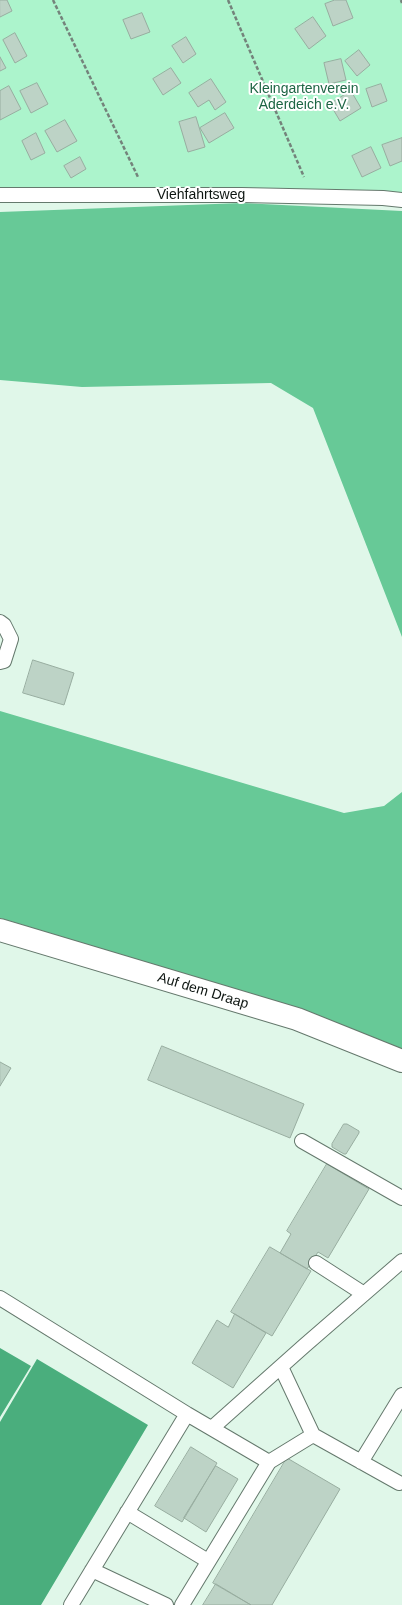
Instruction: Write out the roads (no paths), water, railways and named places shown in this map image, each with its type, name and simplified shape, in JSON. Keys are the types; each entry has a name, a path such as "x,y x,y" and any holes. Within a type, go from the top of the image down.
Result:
{"street":[{"name":"Auf dem Draap","path":"0,930 297,1019 402,1062"}],"lane":[{"name":"Viehfahrtsweg","path":"0,195 242,195 384,198 402,200"},
{"path":"0,622 4,625 11,639 4,661 0,662"},
{"path":"302,1141 402,1198"},
{"path":"212,1428 402,1261"},
{"path":"316,1263 364,1294"},
{"path":"0,1298 187,1414 269,1462"},
{"path":"281,1366 313,1435 399,1483"},
{"path":"361,1462 402,1395"},
{"path":"71,1605 187,1414"},
{"path":"182,1605 269,1462 313,1435"},
{"path":"127,1512 208,1561"},
{"path":"92,1570 166,1605"}],"park label":[{"name":"Kleingartenverein Aderdeich e.V.","path":"304,98"}]}
